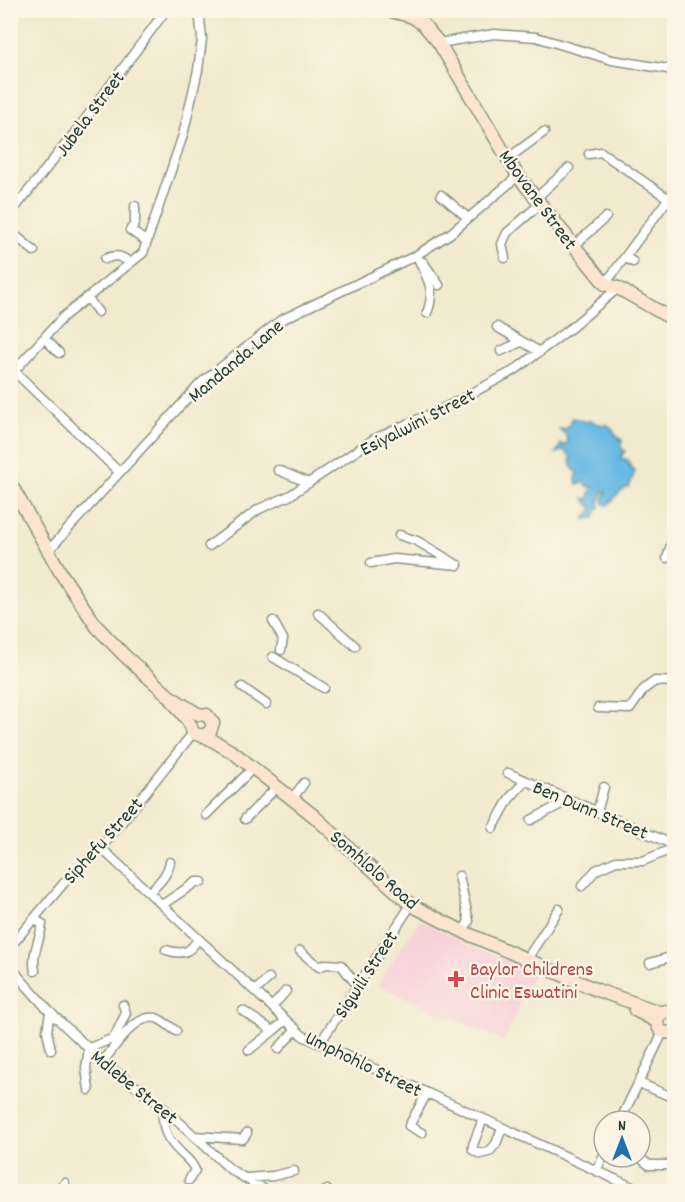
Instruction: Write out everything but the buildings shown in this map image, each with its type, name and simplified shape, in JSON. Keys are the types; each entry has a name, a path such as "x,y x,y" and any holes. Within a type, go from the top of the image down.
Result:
{"main road":[{"path":"387,10 413,14"},
{"name":"Mbovane Street","path":"413,14 439,44 518,176 605,284"},
{"path":"605,284 618,288 675,320"},
{"name":"Somhlolo Road","path":"10,483 48,551 97,627 200,727 331,831 411,905 463,932 668,1018"}],"street":[{"name":"Jubela Street","path":"10,214 81,125 166,10"},
{"path":"118,472 12,369 63,317 143,253 183,135 202,39 199,10"},
{"path":"439,44 494,34 536,37 612,60 675,70"},
{"path":"507,159 544,132"},
{"path":"589,154 601,152 672,197 605,284"},
{"path":"506,258 502,244 507,233 569,168"},
{"name":"Mandanda Lane","path":"48,551 201,383 281,320 417,255 451,233 518,176"},
{"path":"441,195 468,218"},
{"path":"135,206 135,224 130,230 147,242"},
{"path":"574,246 606,218"},
{"path":"10,231 34,251"},
{"path":"417,255 439,285"},
{"path":"417,255 432,290 433,300 427,313"},
{"path":"105,259 112,256 122,257 130,263"},
{"path":"625,257 633,262"},
{"name":"Esiyalwini Street","path":"209,546 259,509 289,496 374,439 448,406 515,370 618,288"},
{"path":"87,297 99,312"},
{"path":"497,327 540,352"},
{"path":"44,338 59,353"},
{"path":"501,351 521,342"},
{"path":"278,470 309,483"},
{"path":"371,563 394,560 458,566 417,541 399,534"},
{"path":"667,558 675,535"},
{"path":"318,613 355,646"},
{"path":"273,621 284,639 281,650"},
{"path":"273,657 324,688"},
{"path":"598,708 630,709 644,689 655,681 675,682"},
{"path":"242,687 266,704"},
{"name":"Siphefu Street","path":"10,947 64,883 101,848 200,727"},
{"path":"206,815 253,768"},
{"name":"Ben Dunn Street","path":"508,773 675,846"},
{"path":"493,828 509,799 525,781"},
{"path":"292,799 304,783"},
{"path":"245,819 277,787"},
{"path":"597,812 604,787"},
{"path":"531,820 569,800"},
{"path":"582,886 596,870 616,861 643,861 675,846"},
{"name":"Umphohlo Street","path":"101,848 303,1036 643,1191"},
{"path":"149,892 168,870 170,862"},
{"path":"459,876 469,921 463,932"},
{"path":"162,904 196,882 202,882"},
{"name":"Sigwili Street","path":"320,1043 411,905"},
{"path":"526,959 559,909"},
{"path":"34,919 42,924 33,957 35,971"},
{"path":"166,950 178,954 188,951 198,938"},
{"path":"300,951 319,967 326,964 341,965 357,986"},
{"path":"650,963 675,956"},
{"path":"10,1001 14,971"},
{"name":"Mdlebe Street","path":"14,971 50,1012 103,1062 163,1107 231,1170 269,1191"},
{"path":"255,991 269,978"},
{"path":"272,1007 286,991"},
{"path":"89,1090 86,1068 89,1048 114,1038 126,1013 123,1005"},
{"path":"243,1011 273,1031"},
{"path":"50,1012 47,1031 51,1050"},
{"path":"103,1062 138,1020 147,1017 159,1018 176,1031"},
{"path":"626,1109 668,1018"},
{"path":"249,1050 286,1020"},
{"path":"278,1048 296,1029"},
{"path":"639,1083 675,1098"},
{"path":"422,1133 409,1126 427,1093"},
{"path":"163,1107 162,1123 165,1133 192,1162 195,1170 189,1180"},
{"path":"483,1119 473,1145 473,1150 480,1154 489,1152 496,1144 502,1128"},
{"path":"194,1136 243,1139 247,1133"},
{"path":"652,1165 668,1166"},
{"path":"243,1178 273,1176 294,1171"},
{"path":"57,1191 65,1184"}],"shaded area":[{"name":"Baylor Childrens Clinic Eswatini","path":"420,919 467,944 534,972 504,1041 377,985"}],"water":[{"path":"573,418 608,425 622,440 621,448 625,451 620,458 628,460 635,471 629,487 620,492 608,505 604,504 603,499 606,492 603,492 599,501 600,508 596,511 595,518 585,519 592,510 592,506 584,498 589,499 590,492 594,490 593,487 590,488 584,482 577,484 578,473 571,466 571,457 564,450 556,453 561,444 565,446 568,441 566,435 559,429 567,428"}],"place":[{"name":"Baylor Childrens Clinic Eswatini","path":"456,979"}]}
